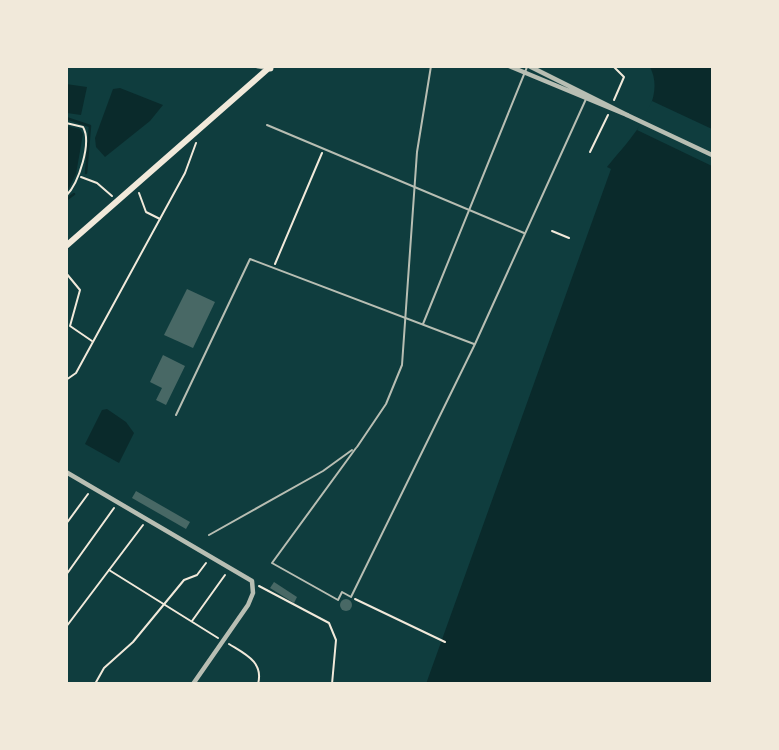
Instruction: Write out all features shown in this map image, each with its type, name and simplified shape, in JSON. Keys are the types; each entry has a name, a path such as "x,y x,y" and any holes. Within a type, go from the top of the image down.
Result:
{"main road":[{"path":"66,246 271,67"}],"street":[{"path":"257,66 271,67"},
{"path":"509,66 587,97 712,155"},
{"path":"531,67 587,97"},
{"path":"66,472 252,581 253,593 248,605 193,684"}],"lane":[{"path":"431,66 423,110 415,187 401,365 396,381 386,404 272,564 338,600 342,592 351,597 475,344 587,97"},
{"path":"423,324 531,67"},
{"path":"527,74 531,67"},
{"path":"267,125 525,233"},
{"path":"176,415 250,259 475,344"},
{"path":"209,535 323,471 356,448"}],"path":[{"path":"66,123 86,130 80,177 66,196"},
{"path":"66,380 76,373 192,159 197,132"},
{"path":"273,268 324,149"},
{"path":"80,177 97,183 118,201"},
{"path":"136,185 142,206 160,219"},
{"path":"552,231 569,238"},
{"path":"66,273 80,290 70,326 93,341"},
{"path":"66,524 92,487"},
{"path":"66,575 118,502"},
{"path":"66,627 148,518"},
{"path":"95,684 111,660 133,642 184,580 202,570 211,556"},
{"path":"192,621 229,568"},
{"path":"109,570 258,666 261,673 258,684"},
{"path":"252,581 294,607 312,612 329,623 336,640 332,684"},
{"path":"351,597 445,642"}],"water":[{"path":"650,67 712,67 712,683 426,684 611,169 607,167 635,133 650,107 654,80"},
{"path":"66,84 87,87 81,115 67,113"},
{"path":"120,88 163,105 150,121 105,157 96,147 95,138 113,89"},
{"path":"67,126 80,129 83,134 76,174 67,192"},
{"path":"107,409 126,422 134,433 119,463 85,444 102,410"}],"pier":[{"path":"652,101 712,129 712,166 637,130"}],"building":[{"path":"187,289 215,302 193,348 164,335"},
{"path":"163,355 185,366 166,405 156,400 162,388 150,382"},
{"path":"136,491 190,522 186,529 132,498"},
{"path":"274,582 297,597 294,603 270,588"},
{"path":"346,599 352,605 346,611 340,605"}],"waterway":[{"path":"66,118 90,126 86,173"},
{"path":"66,200 74,194"}]}
